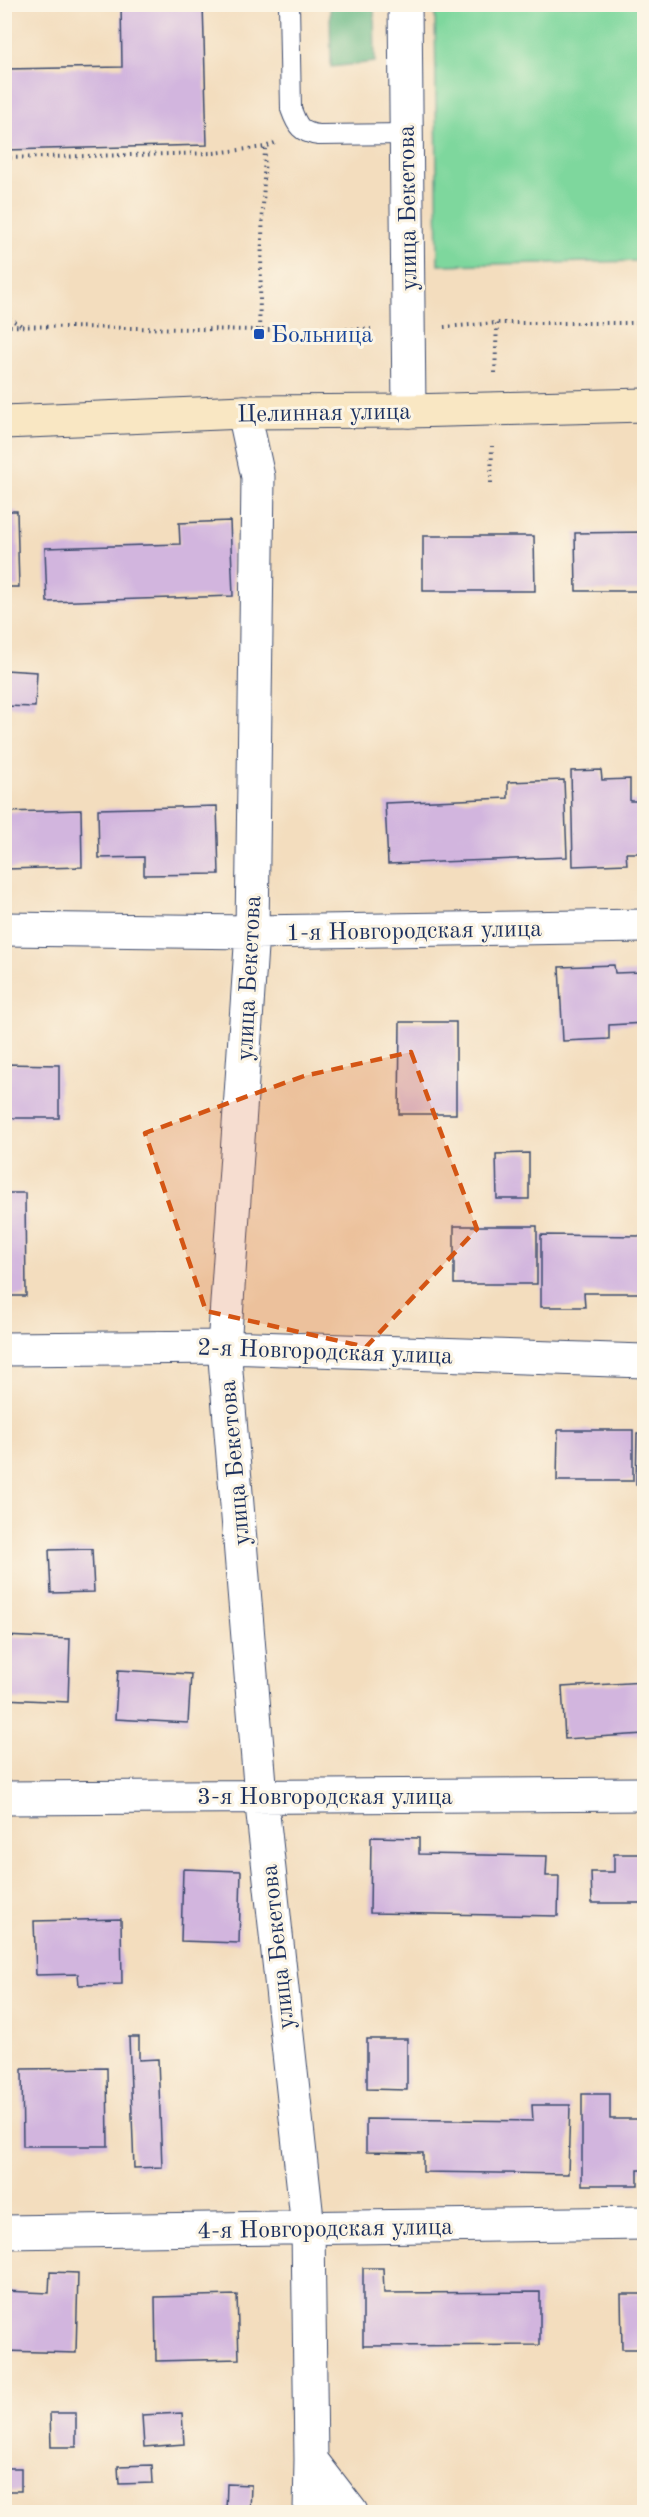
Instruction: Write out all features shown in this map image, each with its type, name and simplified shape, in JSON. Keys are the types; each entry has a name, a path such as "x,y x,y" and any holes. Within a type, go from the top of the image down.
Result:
{"main road":[{"name":"Целинная улица","path":"4,422 244,412 409,411 645,405"}],"street":[{"name":"улица Бекетова","path":"405,4 409,411"},
{"name":"улица Бекетова","path":"244,412 258,477 252,932 224,1347 261,1796 308,2228 310,2512"},
{"name":"1-я Новгородская улица","path":"4,928 252,932 645,926"},
{"name":"2-я Новгородская улица","path":"4,1349 224,1347 645,1361"},
{"name":"3-я Новгородская улица","path":"4,1798 645,1794"},
{"name":"4-я Новгородская улица","path":"4,2232 645,2223"},
{"path":"311,2460 351,2512"}],"lane":[{"path":"289,4 291,109 296,123 305,133 319,135 406,134"}],"path":[{"path":"4,158 214,153 265,147 305,133"},
{"path":"259,330 265,147"},
{"path":"4,315 23,326"},
{"path":"4,326 259,330 409,329 497,323 645,323"}],"highlighted area":[{"path":"411,1052 477,1229 366,1347 206,1311 145,1133 304,1076"}],"green space":[{"path":"330,5 374,5 375,62 331,67"},
{"path":"435,5 644,5 644,261 438,265"}],"building":[{"path":"121,4 203,4 207,145 5,150 5,69 122,67"},
{"path":"5,511 17,511 19,587 5,587"},
{"path":"230,521 233,596 47,602 45,548 180,544 179,523"},
{"path":"644,532 644,591 576,591 575,533"},
{"path":"423,536 534,536 535,591 423,591"},
{"path":"5,670 37,672 35,707 4,706"},
{"path":"601,770 602,780 630,779 630,801 644,801 644,853 626,853 627,864 573,866 571,771"},
{"path":"564,780 567,857 388,864 385,803 508,798 508,782"},
{"path":"217,806 219,874 144,875 144,857 99,858 98,809"},
{"path":"81,810 82,867 6,869 4,812"},
{"path":"614,965 615,973 644,972 644,1023 609,1025 609,1039 563,1041 559,967"},
{"path":"400,1022 456,1022 456,1114 399,1114"},
{"path":"4,1064 59,1065 59,1118 4,1118"},
{"path":"529,1153 529,1199 497,1199 496,1154"},
{"path":"4,1193 25,1193 26,1296 4,1296"},
{"path":"454,1226 537,1226 537,1284 454,1284"},
{"path":"541,1235 643,1236 643,1293 584,1293 585,1307 541,1307"},
{"path":"558,1430 633,1430 633,1481 557,1481"},
{"path":"637,1434 644,1434 644,1485 636,1485"},
{"path":"92,1549 94,1592 51,1593 49,1550"},
{"path":"4,1636 70,1639 68,1702 4,1699"},
{"path":"118,1670 191,1674 188,1723 115,1719"},
{"path":"644,1682 644,1734 565,1739 562,1687"},
{"path":"371,1837 419,1838 419,1854 547,1856 546,1876 559,1876 558,1916 370,1913"},
{"path":"614,1854 644,1854 644,1903 592,1903 591,1872 614,1872"},
{"path":"183,1869 241,1871 239,1943 181,1941"},
{"path":"121,1919 122,1984 79,1985 78,1974 36,1975 34,1921"},
{"path":"129,2037 139,2037 139,2060 158,2059 162,2167 134,2168"},
{"path":"367,2039 407,2039 407,2090 367,2089"},
{"path":"107,2068 108,2146 23,2146 22,2069"},
{"path":"582,2094 610,2094 610,2119 644,2119 644,2170 638,2170 638,2185 582,2185"},
{"path":"532,2105 570,2105 568,2174 423,2172 423,2153 366,2152 366,2119 533,2121"},
{"path":"363,2268 383,2268 384,2293 540,2292 540,2345 363,2346"},
{"path":"50,2272 78,2273 76,2353 4,2351 4,2291 49,2293"},
{"path":"621,2294 644,2294 644,2349 622,2349"},
{"path":"237,2295 239,2359 156,2361 155,2297"},
{"path":"50,2413 76,2413 76,2447 51,2447"},
{"path":"182,2413 184,2444 144,2447 142,2415"},
{"path":"152,2465 153,2483 119,2484 118,2466"},
{"path":"4,2468 21,2468 21,2491 4,2491"},
{"path":"227,2484 251,2485 250,2512 226,2512"}],"place":[{"name":"Больница","path":"259,334"}]}
